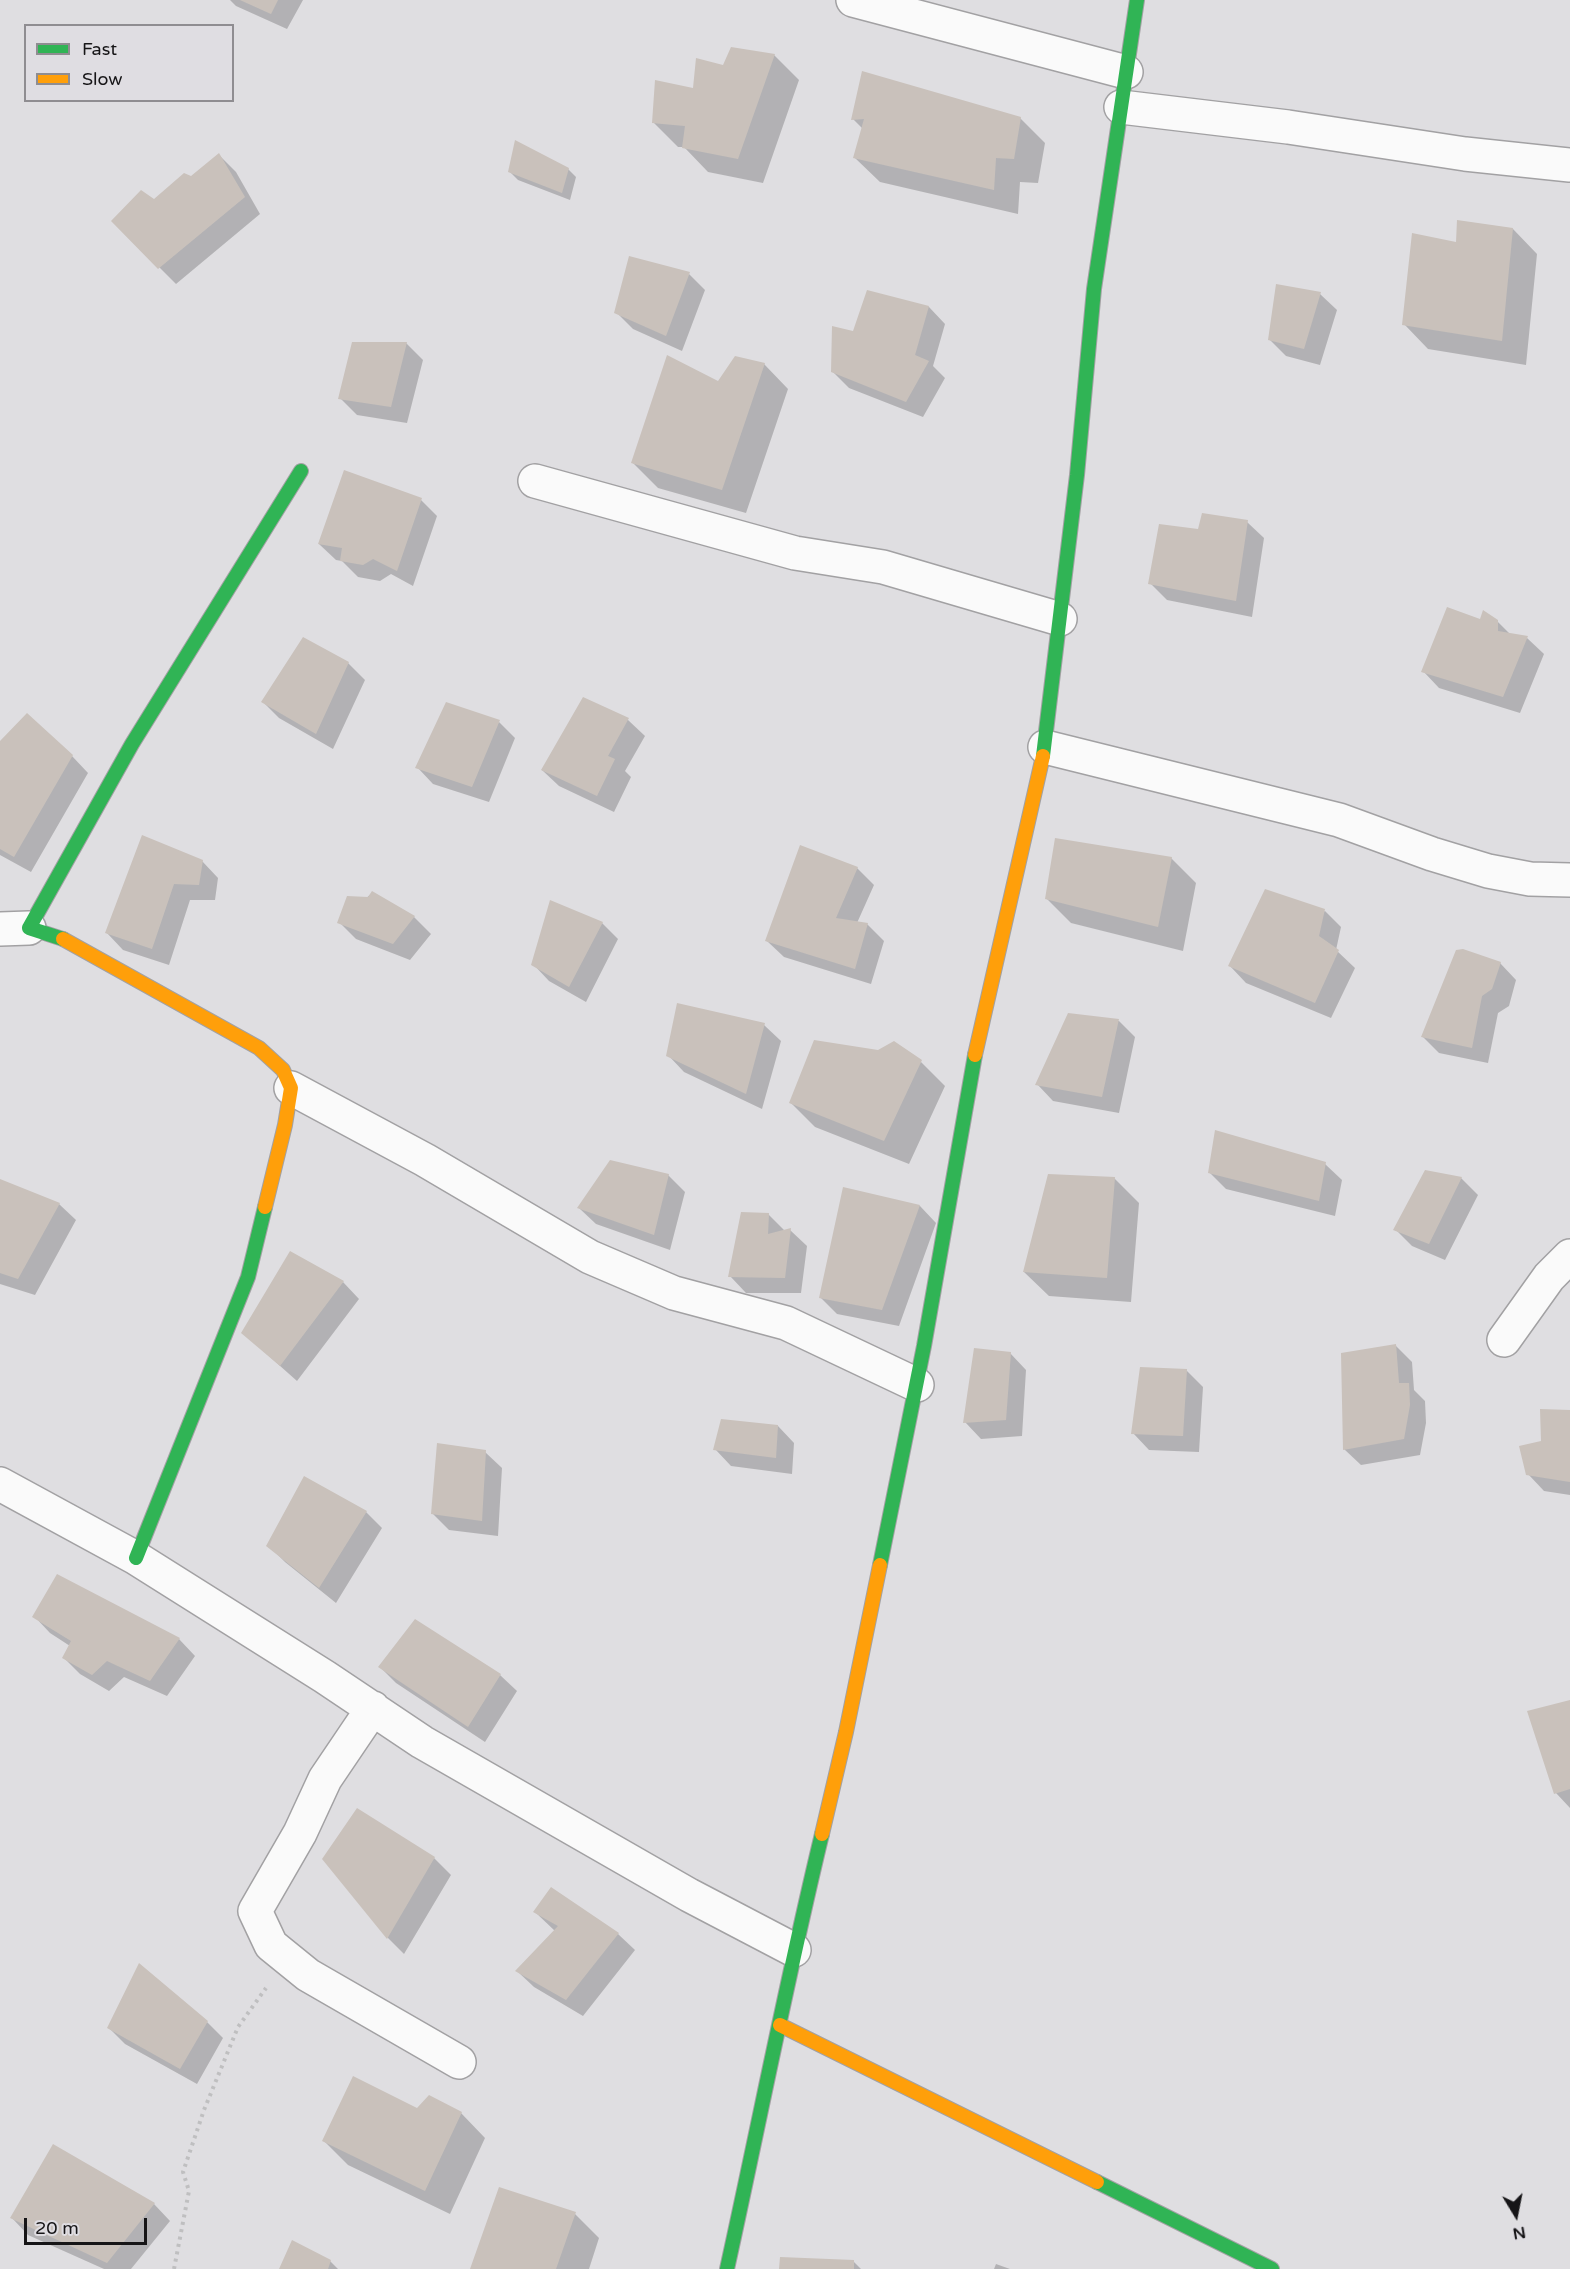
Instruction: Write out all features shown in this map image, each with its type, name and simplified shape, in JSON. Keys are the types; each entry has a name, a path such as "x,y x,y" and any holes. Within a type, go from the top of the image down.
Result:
{"street":[{"path":"853,0 1126,72"},
{"path":"727,2269 794,1950 846,1732 917,1385 970,1077 1045,747 1077,475 1094,289 1137,0"},
{"path":"1121,108 1288,127 1466,154 1570,165"},
{"path":"136,1558 248,1277 285,1125 291,1088 283,1070 259,1048 57,936 14,928 86,821 301,471"},
{"path":"535,480 795,553 883,567 1060,619"},
{"path":"1045,747 1339,820 1432,854 1488,871 1530,879 1570,880"},
{"path":"291,1088 425,1160 590,1257 674,1293 786,1323 917,1385"},
{"path":"1504,1340 1549,1277 1570,1256"},
{"path":"0,1484 136,1558 373,1708 422,1742 689,1895 794,1950"},
{"path":"373,1708 325,1779 300,1833 255,1911 271,1945 308,1975 459,2062"},
{"path":"780,2025 1272,2269"}],"path":[{"path":"174,2269 189,2191 183,2172 204,2110 238,2027 288,1958"}],"building":[{"path":"240,0 278,0 271,14"},
{"path":"731,47 775,54 738,159 682,148 685,126 652,123 655,80 693,88 696,58 723,65"},
{"path":"862,71 1021,117 1014,159 996,158 994,190 853,158 864,119 851,120"},
{"path":"515,140 569,168 562,193 508,172"},
{"path":"219,153 245,197 158,269 111,221 141,190 154,199 184,173 191,176"},
{"path":"1457,220 1513,228 1502,341 1402,325 1412,233 1456,242"},
{"path":"629,256 690,272 666,336 614,313"},
{"path":"1276,284 1321,292 1304,349 1268,340"},
{"path":"867,290 929,306 915,355 929,361 906,402 831,372 832,326 853,331"},
{"path":"352,342 407,342 391,407 338,399"},
{"path":"667,355 718,381 735,356 765,363 722,490 631,463"},
{"path":"344,470 422,498 397,571 373,559 363,565 340,561 342,548 318,544"},
{"path":"1202,513 1248,520 1236,601 1148,584 1159,524 1198,529"},
{"path":"1447,607 1480,619 1483,610 1498,620 1498,631 1528,636 1503,697 1421,672"},
{"path":"303,637 349,662 316,734 261,702"},
{"path":"583,697 629,718 608,756 615,759 597,796 541,770"},
{"path":"446,702 500,720 472,787 415,768"},
{"path":"27,713 73,755 14,857 0,849 0,741"},
{"path":"142,835 203,860 199,885 174,884 152,949 105,933"},
{"path":"1055,838 1172,857 1158,927 1045,899"},
{"path":"800,845 858,867 836,918 868,923 855,969 765,941"},
{"path":"1265,889 1325,909 1319,936 1339,950 1315,1003 1228,966"},
{"path":"372,891 415,916 393,944 337,923 347,896 368,897"},
{"path":"550,900 603,922 569,987 531,965"},
{"path":"1463,949 1501,962 1492,989 1482,996 1472,1048 1421,1037 1456,950"},
{"path":"677,1003 765,1023 746,1094 666,1056"},
{"path":"1068,1013 1119,1019 1102,1097 1035,1085"},
{"path":"814,1040 878,1050 894,1041 922,1060 884,1141 789,1103"},
{"path":"1215,1130 1326,1162 1319,1201 1208,1173"},
{"path":"610,1160 669,1174 654,1235 577,1208"},
{"path":"1425,1170 1462,1177 1429,1244 1393,1230"},
{"path":"1048,1174 1115,1177 1107,1278 1023,1272"},
{"path":"0,1179 60,1203 18,1279 0,1273"},
{"path":"843,1187 920,1205 882,1310 819,1298"},
{"path":"741,1212 769,1213 768,1234 791,1228 785,1278 728,1277"},
{"path":"290,1251 344,1281 280,1366 241,1333"},
{"path":"1396,1344 1399,1383 1409,1383 1410,1405 1404,1439 1343,1450 1341,1353"},
{"path":"974,1348 1011,1352 1006,1420 963,1423"},
{"path":"1140,1367 1187,1369 1183,1436 1131,1434"},
{"path":"1540,1409 1570,1410 1570,1482 1526,1475 1519,1446 1541,1441"},
{"path":"721,1419 778,1425 776,1458 713,1450"},
{"path":"437,1443 486,1450 482,1521 431,1514"},
{"path":"304,1476 367,1511 319,1588 266,1546"},
{"path":"57,1574 180,1638 150,1681 107,1661 92,1675 62,1658 71,1641 32,1617"},
{"path":"415,1619 501,1674 468,1727 378,1667"},
{"path":"1570,1700 1570,1789 1554,1794 1527,1711"},
{"path":"357,1808 435,1857 387,1939 322,1859"},
{"path":"551,1887 619,1933 566,2000 515,1971 558,1926 533,1912"},
{"path":"139,1963 208,2021 180,2069 107,2028"},
{"path":"353,2076 417,2108 429,2095 462,2112 425,2191 322,2141"},
{"path":"53,2144 155,2203 107,2263 10,2218"},
{"path":"499,2187 576,2212 556,2269 470,2269"},
{"path":"292,2240 331,2260 328,2269 279,2269"},
{"path":"780,2257 854,2260 854,2269 779,2269"}],"traffic: fast":[{"path":"1043,756 1077,475 1094,289 1137,0"},
{"path":"63,939 29,928 132,744 301,471"},
{"path":"880,1565 924,1346 975,1055"},
{"path":"136,1558 248,1277 265,1207"},
{"path":"727,2269 822,1834"},
{"path":"1097,2182 1272,2269"}],"traffic: slow":[{"path":"975,1055 1043,756"},
{"path":"63,939 259,1048 283,1070 291,1088 285,1125 265,1207"},
{"path":"822,1834 846,1732 880,1565"},
{"path":"780,2025 1097,2182"}]}
